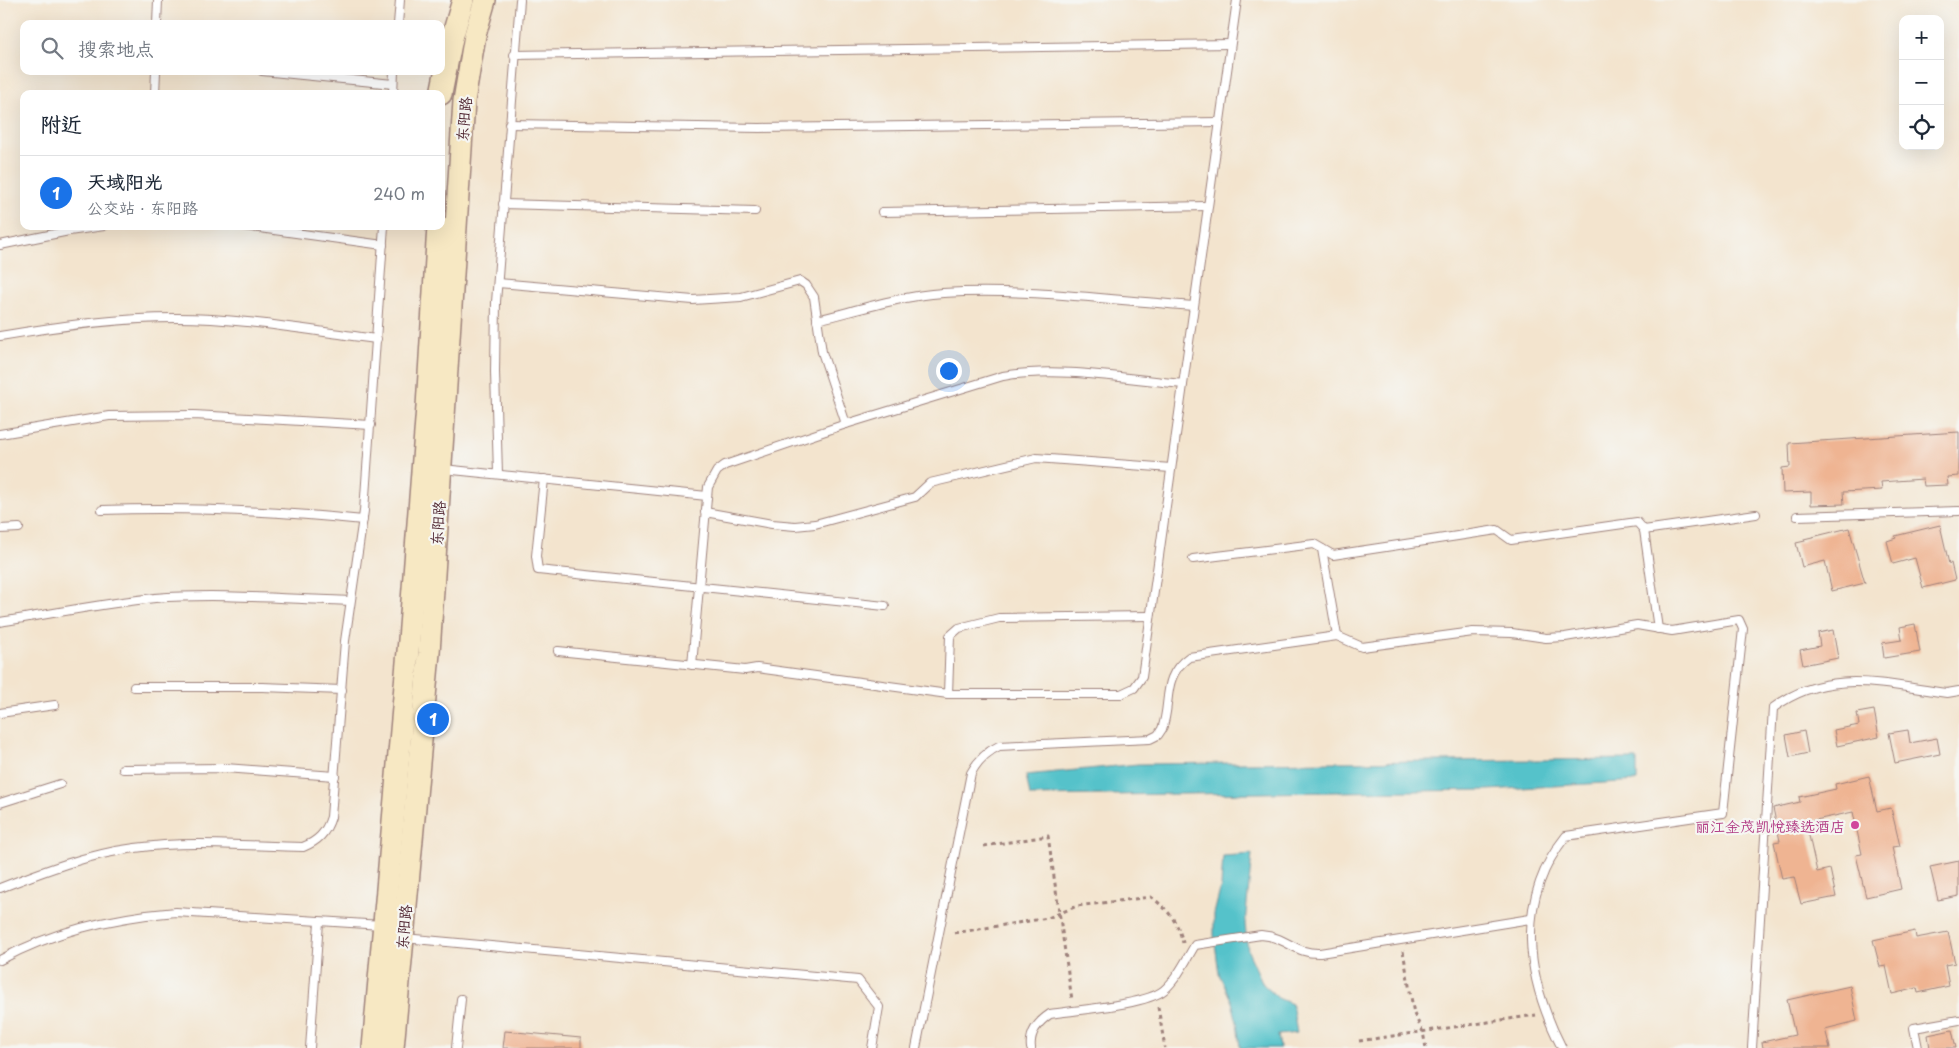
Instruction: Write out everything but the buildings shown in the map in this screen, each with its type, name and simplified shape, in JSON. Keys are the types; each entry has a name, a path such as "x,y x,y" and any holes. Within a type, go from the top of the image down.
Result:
{"main road":[{"name":"东阳路","path":"445,74 452,38 463,0"},
{"name":"东阳路","path":"393,1048 429,653 464,100 474,44 485,0"},
{"name":"东阳路","path":"442,90 445,75"},
{"name":"东阳路","path":"373,1048 427,407 438,230"}],"lane":[{"path":"157,20 158,0"},
{"path":"398,20 400,0"},
{"path":"498,474 495,337 514,55 520,0"},
{"path":"558,651 745,670 758,668 948,694 1122,694 1128,692 1139,683 1142,677 1237,0"},
{"path":"514,55 1230,44"},
{"path":"155,90 156,75"},
{"path":"303,75 394,84"},
{"path":"393,90 394,75"},
{"path":"509,124 760,128 1219,122"},
{"path":"503,204 755,211"},
{"path":"882,212 1208,206"},
{"path":"0,245 76,230"},
{"path":"273,230 383,245"},
{"path":"0,888 81,859 136,847 185,844 303,847 320,838 329,825 332,818 350,601 363,520 384,230"},
{"path":"498,283 693,300 741,297 800,281 810,290 814,297 822,352 846,424"},
{"path":"817,320 910,297 942,293 1014,292 1194,306"},
{"path":"0,336 91,322 178,318 242,322 377,339"},
{"path":"692,665 707,496 712,479 724,465 846,424 1004,376 1020,373 1052,372 1183,384"},
{"path":"0,434 109,416 194,415 371,425"},
{"path":"705,512 772,524 795,526 815,524 914,497 930,483 1036,458 1171,468"},
{"path":"441,469 707,496"},
{"path":"544,479 536,556 538,570 885,606"},
{"path":"102,510 234,509 299,513 363,520"},
{"path":"1797,516 1959,511"},
{"path":"1644,530 1756,514"},
{"path":"1194,559 1314,544 1332,555 1496,530 1512,540 1637,522 1644,530 1658,629"},
{"path":"0,529 19,528"},
{"path":"1322,549 1337,636"},
{"path":"0,622 81,607 156,598 225,597 350,601"},
{"path":"948,694 950,636 959,628 999,618 1150,616"},
{"path":"916,1048 971,773 982,756 999,746 1150,740 1158,735 1162,729 1172,676 1176,669 1189,658 1337,636 1362,647 1473,632 1512,632 1546,638 1637,625 1672,631 1739,620 1743,629 1723,813 1566,836 1547,863 1530,919 1532,953 1536,978 1546,1014 1562,1048"},
{"path":"1752,1048 1773,708 1783,700 1806,689 1834,682 1863,682 1947,693 1959,691"},
{"path":"134,687 262,687 342,690"},
{"path":"0,713 55,705"},
{"path":"123,769 225,768 335,776"},
{"path":"0,803 60,784"},
{"path":"0,960 45,939 77,928 143,914 176,912 384,926"},
{"path":"1031,1048 1030,1042 1034,1030 1050,1014 1140,1000 1156,995 1171,983 1195,945 1261,935 1281,938 1294,947 1312,953 1530,919"},
{"path":"310,1048 319,922"},
{"path":"402,937 858,980 879,1007 872,1048"},
{"path":"456,1048 461,999"},
{"path":"1918,1048 1914,1028 1959,1020"}],"path":[{"path":"984,846 1048,836 1073,1011"},
{"path":"954,933 1048,918 1077,906 1150,897 1159,903 1173,918 1181,936 1186,958"},
{"path":"1401,940 1414,1014 1423,1032 1426,1048"},
{"path":"1156,995 1165,1048"},
{"path":"1359,1041 1546,1014"}],"water":[{"path":"1637,759 1637,781 1488,790 1030,796 1026,775 1138,764"},
{"path":"1252,854 1245,924 1248,951 1263,984 1278,998 1292,1004 1297,1033 1278,1035 1280,1048 1240,1048 1232,1002 1219,974 1214,935 1214,914 1221,886 1223,856"}],"place":[{"name":"天域阳光","path":"433,719"},
{"name":"丽江金茂凯悦臻选酒店","path":"1855,825"}]}
